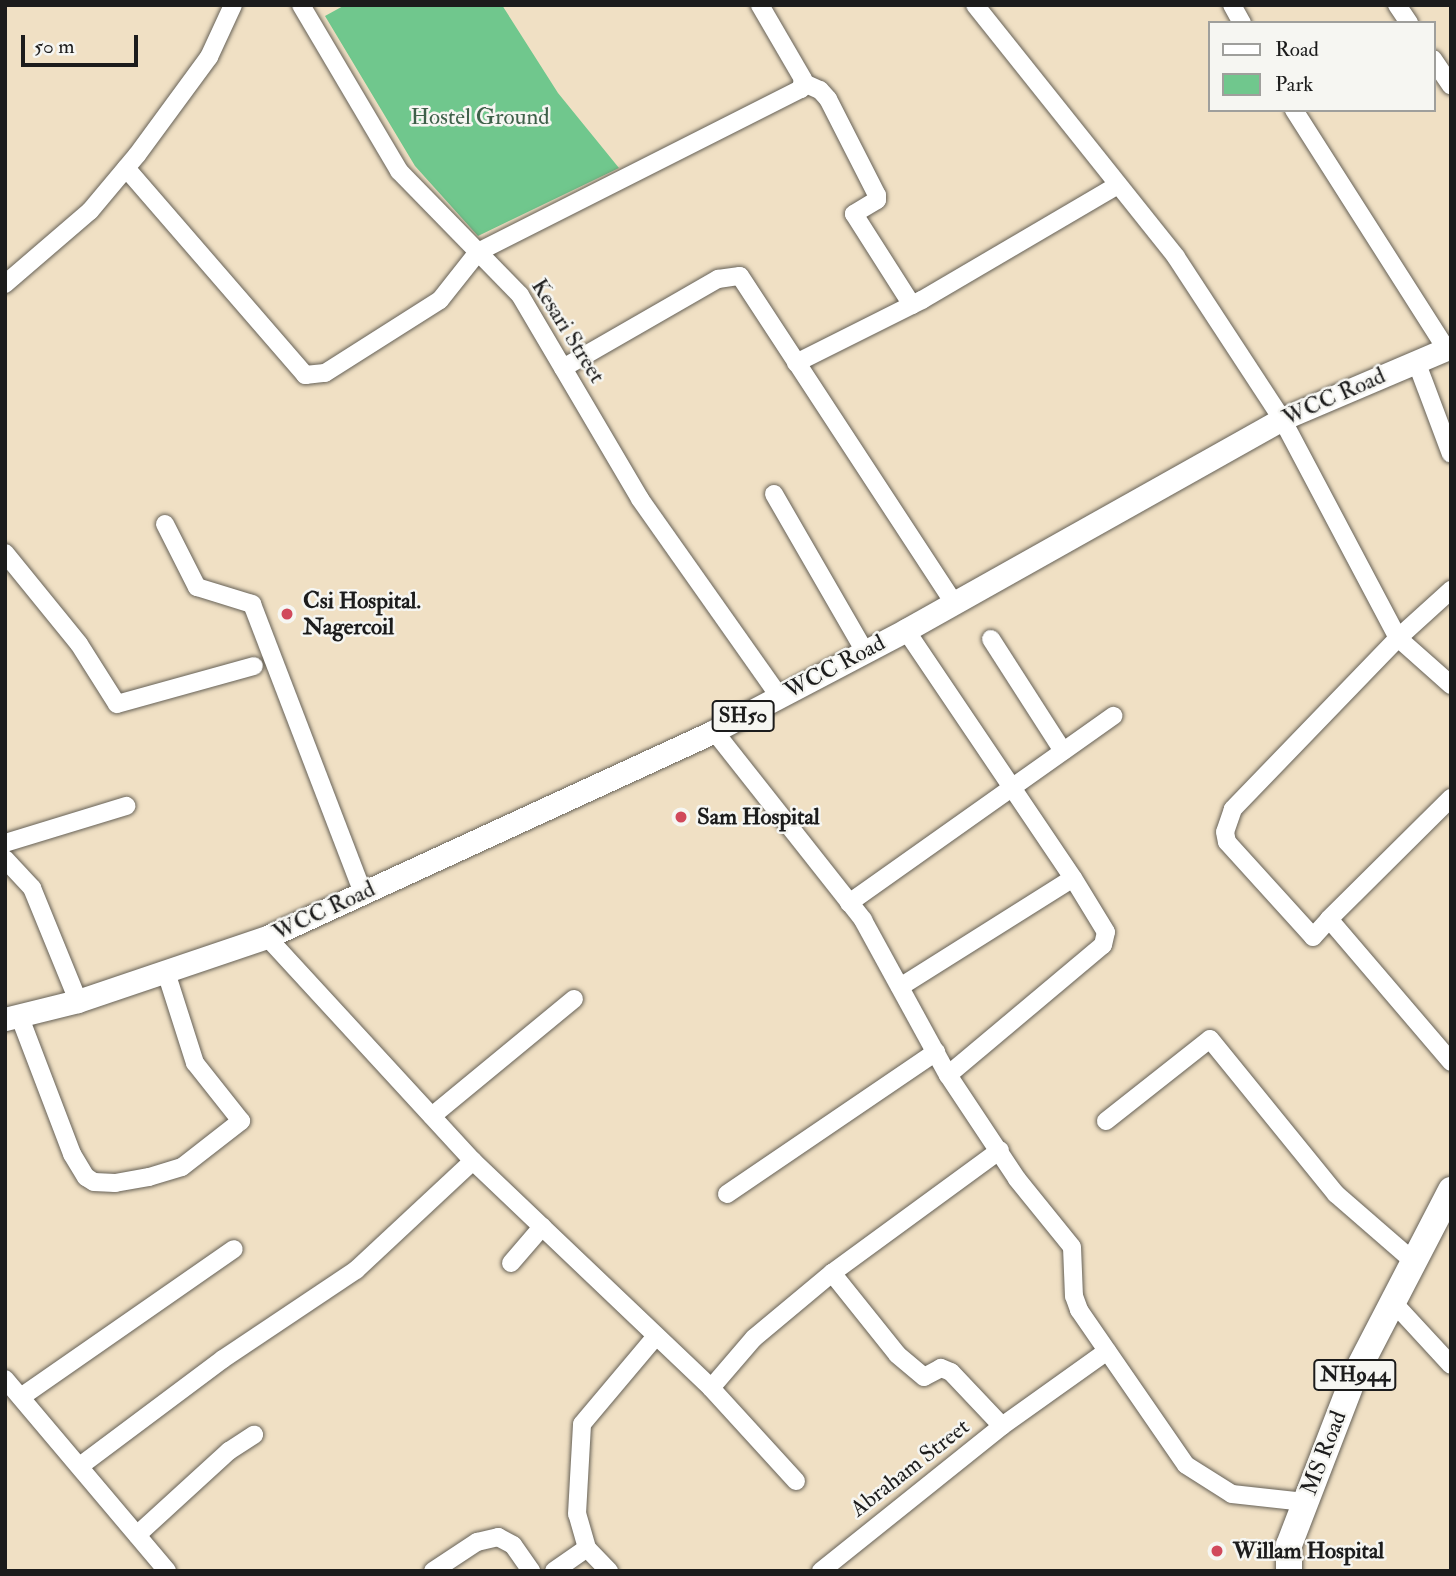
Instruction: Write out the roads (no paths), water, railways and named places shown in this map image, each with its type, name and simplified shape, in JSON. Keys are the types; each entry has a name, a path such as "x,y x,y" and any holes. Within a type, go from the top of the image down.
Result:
{"highway":[{"name":"MS Road","path":"1289,1571 1289,1545 1353,1379 1391,1300 1451,1190"}],"main road":[{"name":"WCC Road","path":"12,1017 78,1001 267,937 714,731 906,630 1282,419 1448,348"}],"street":[{"path":"5,284 90,211 126,168 209,57 233,5"},
{"path":"760,5 804,83 820,90 828,99 877,195 877,200 854,214 912,305"},
{"path":"975,5 1176,257 1282,419 1398,638 1451,685"},
{"path":"1232,5 1241,21"},
{"path":"1397,5 1408,21"},
{"name":"Kesari Street","path":"303,6 399,171 520,295 640,499 779,696"},
{"path":"1435,63 1451,86"},
{"path":"126,168 304,375 325,373 440,300 478,252 799,90 804,83"},
{"path":"1295,112 1448,348"},
{"path":"796,362 912,305 1118,185"},
{"path":"563,368 719,279 734,275 747,283 953,602"},
{"path":"1416,361 1451,454"},
{"path":"774,494 864,650"},
{"path":"165,524 197,587 253,604 363,893"},
{"path":"5,553 79,644 117,704 254,666"},
{"path":"1451,590 1398,638 1226,818 1227,842 1313,937 1451,798"},
{"path":"906,630 1073,878 1106,932 1103,945 948,1075"},
{"path":"991,639 1063,751"},
{"path":"849,903 1113,716"},
{"path":"714,731 849,903 900,987 948,1075 1034,1202 1072,1247 1074,1296 1107,1351 1186,1465 1206,1481 1232,1494 1305,1502"},
{"path":"5,843 126,806"},
{"path":"5,859 32,888 78,1001"},
{"path":"900,987 1073,878"},
{"path":"1329,919 1451,1062"},
{"path":"267,937 472,1161 711,1388 796,1481"},
{"path":"12,1017 72,1154 86,1177 94,1182 115,1183 149,1177 181,1167 241,1121 195,1063 166,972"},
{"path":"432,1116 574,999"},
{"path":"1105,1121 1210,1039 1336,1194 1412,1260"},
{"path":"727,1194 936,1052"},
{"path":"711,1388 754,1338 832,1273 1000,1150"},
{"path":"80,1466 223,1359 356,1270 472,1161"},
{"path":"511,1263 542,1227"},
{"path":"21,1397 234,1249"},
{"name":"Abraham Street","path":"821,1571 1002,1426 951,1372 941,1368 924,1377 897,1354 832,1273"},
{"path":"1391,1300 1451,1365"},
{"path":"608,1571 587,1548 576,1509 582,1424 656,1336"},
{"path":"1002,1426 1107,1351"},
{"path":"5,1379 167,1571"},
{"path":"136,1535 229,1451 254,1435"},
{"path":"433,1571 477,1542 498,1537 513,1545 531,1571"},
{"path":"554,1571 587,1548"}],"place":[{"name":"Csi Hospital. Nagercoil","path":"287,614"},
{"name":"Sam Hospital","path":"681,817"},
{"name":"Willam Hospital","path":"1217,1551"}],"park label":[{"name":"Hostel Ground","path":"480,117"}]}
